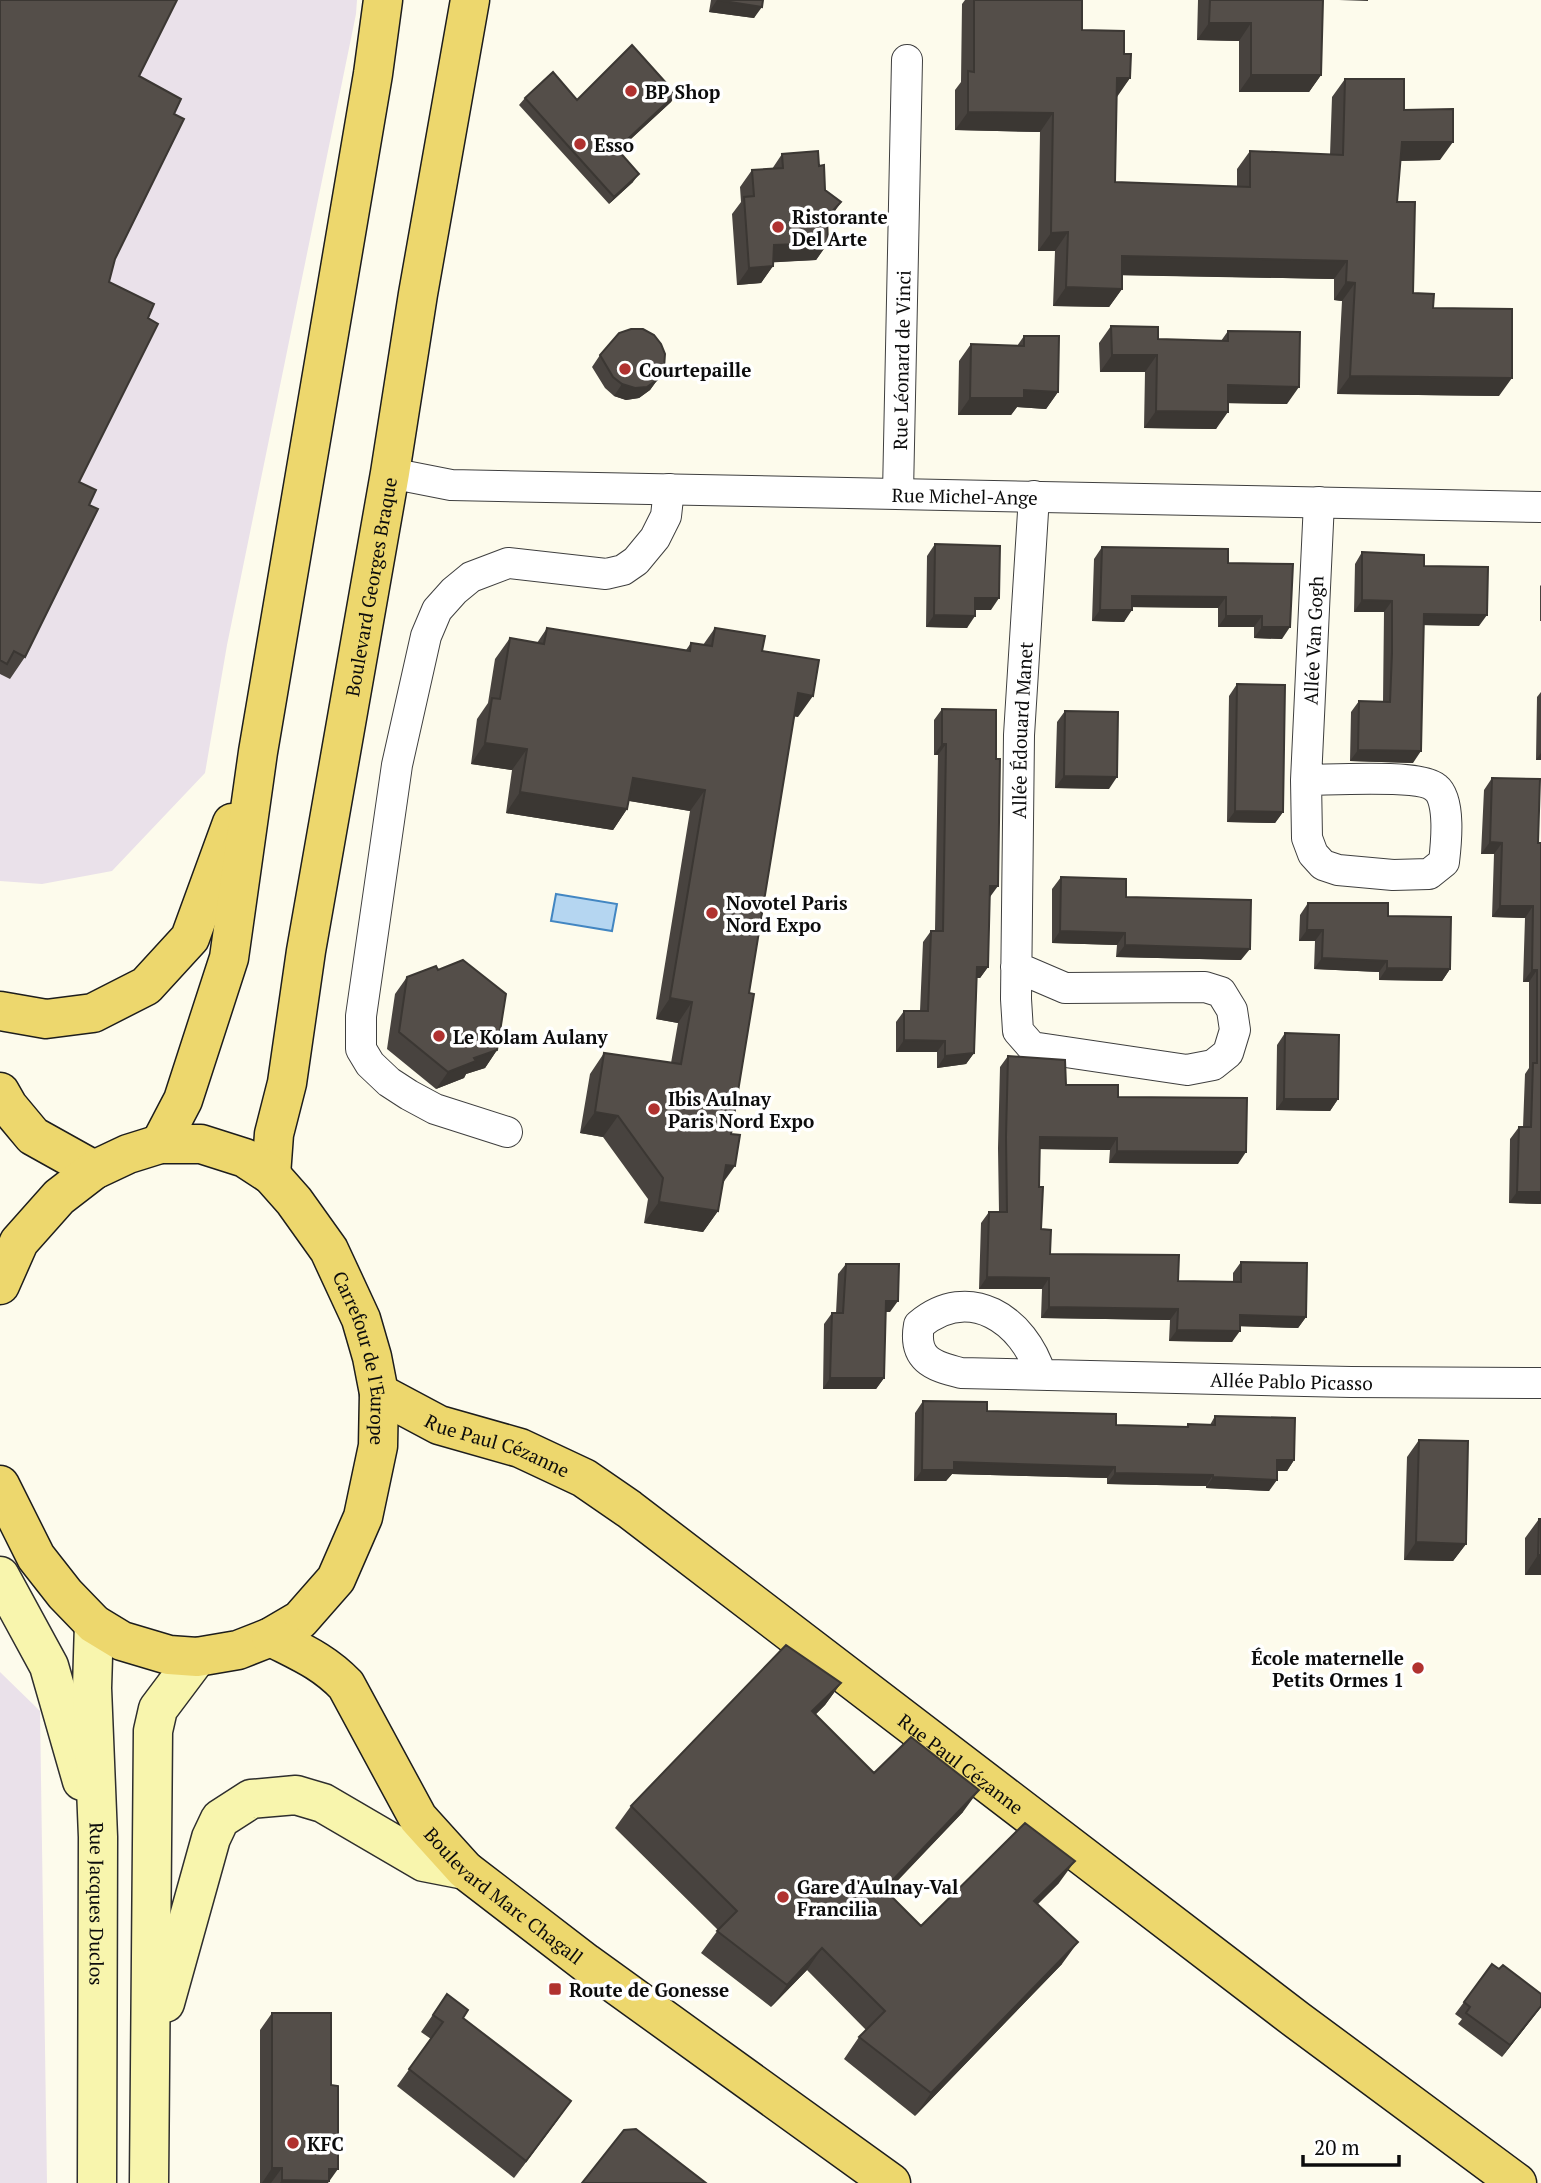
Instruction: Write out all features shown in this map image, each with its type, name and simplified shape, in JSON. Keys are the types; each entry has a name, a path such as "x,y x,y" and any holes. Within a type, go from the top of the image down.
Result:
{"main road":[{"path":"160,1144 183,1100 229,958 258,752 373,74 383,0"},
{"name":"Boulevard Georges Braque","path":"271,1175 274,1134 287,1083 306,951 470,0"},
{"path":"0,1011 46,1019 93,1013 146,986 190,938 258,752"},
{"path":"0,1092 33,1136 94,1170"},
{"name":"Carrefour de l'Europe","path":"0,1285 19,1242 59,1197 94,1170 128,1154 160,1144 201,1144 245,1158 271,1175 294,1201 329,1250 361,1319 379,1393 378,1446 363,1517 336,1578 300,1620 271,1637 238,1650 197,1657 169,1655 122,1641 94,1624 36,1558 0,1485"},
{"name":"Rue Paul Cézanne","path":"379,1393 439,1424 520,1448 584,1478 629,1509 1297,2020 1517,2183"},
{"path":"0,1576 49,1666 98,1838"},
{"name":"Rue Jacques Duclos","path":"94,1624 92,1688 98,1838 97,2183"},
{"name":"Boulevard Marc Chagall","path":"271,1637 318,1660 346,1685 418,1818 465,1870 586,1962 891,2183"},
{"path":"149,2183 153,1731 158,1709 197,1657"},
{"path":"151,2052 211,1838 220,1819 251,1799 296,1795 323,1803 424,1862 465,1870"}],"street":[{"name":"Rue Léonard de Vinci","path":"898,493 907,60"},
{"name":"Rue Michel-Ange","path":"390,473 451,485 1541,507"},
{"path":"507,1132 435,1109 409,1096 370,1064 361,1049 361,1016 397,765 426,636 438,610 453,591 471,577 490,569 508,563 606,574 623,570 635,561 655,538 666,516 669,489"},
{"name":"Allée Édouard Manet","path":"1016,967 1065,988 1205,987 1221,992 1232,1010 1235,1030 1228,1053 1213,1065 1187,1070 1032,1047 1018,1031 1016,967 1019,735 1034,496"},
{"name":"Allée Van Gogh","path":"1306,780 1416,780 1435,786 1442,795 1446,813 1444,862 1429,874 1393,876 1338,870 1323,865 1313,854 1307,838 1306,780 1319,502"},
{"name":"Allée Pablo Picasso","path":"1041,1374 1541,1383"}],"shaded area":[{"path":"0,0 357,0 227,645 205,773 112,871 42,884 0,881"},
{"path":"0,1672 40,1711 47,2183 0,2183"}],"water":[{"path":"556,894 617,904 612,931 551,921"}],"building":[{"path":"0,0 177,0 139,76 181,99 174,114 184,119 115,259 109,282 154,304 148,318 158,324 79,482 96,490 89,505 98,509 25,657 14,651 7,664 0,660"},
{"path":"717,0 763,0 762,7"},
{"path":"974,0 1082,0 1082,30 1124,31 1124,54 1131,54 1130,78 1117,78 1115,182 1250,187 1250,151 1343,155 1345,79 1404,79 1404,110 1453,109 1453,142 1402,142 1397,202 1415,202 1413,293 1434,294 1433,308 1512,309 1512,378 1350,376 1355,283 1346,282 1347,261 1122,256 1122,289 1066,287 1068,232 1051,233 1053,113 968,112 968,71 974,72"},
{"path":"1210,0 1323,0 1321,75 1251,75 1251,23 1209,23"},
{"path":"632,45 676,94 617,149 639,174 614,197 525,98 553,72 577,100"},
{"name":"Ristorante Del Arte","path":"818,151 819,166 824,165 825,190 841,202 827,217 828,243 774,245 773,266 749,268 744,197 754,196 752,170 783,168 782,154"},
{"path":"1111,326 1158,327 1158,339 1228,341 1228,331 1300,332 1299,387 1228,385 1228,412 1156,411 1157,355 1112,355"},
{"name":"Courtepaille","path":"643,329 654,335 665,354 664,368 658,379 647,387 635,388 622,384 613,377 600,355 619,333"},
{"path":"1024,336 1059,336 1058,392 1024,390 1024,398 970,398 971,344 1024,346"},
{"path":"935,544 1000,546 999,598 975,598 975,616 934,615"},
{"path":"1102,547 1228,549 1228,563 1293,564 1290,627 1262,627 1262,616 1226,616 1226,597 1132,596 1132,610 1100,610"},
{"path":"1362,552 1424,555 1424,566 1488,567 1487,615 1424,614 1421,751 1358,750 1359,701 1390,702 1392,653 1392,601 1362,600"},
{"path":"547,628 690,651 691,643 712,646 715,628 765,636 762,651 819,660 813,696 798,693 749,993 754,994 731,1134 740,1135 735,1166 726,1165 718,1211 659,1202 663,1178 618,1116 595,1112 604,1053 681,1064 692,1002 670,998 705,790 633,778 627,809 520,792 527,749 485,743 492,698 500,699 510,638 544,644"},
{"path":"1237,684 1285,685 1283,812 1235,811"},
{"path":"942,709 996,710 996,759 1000,759 998,886 990,886 988,967 977,967 974,1053 945,1056 945,1041 904,1040 904,1011 928,1011 931,931 943,931 946,744 942,744"},
{"path":"1065,711 1118,712 1117,777 1064,776"},
{"path":"1492,778 1540,779 1538,843 1541,843 1541,1192 1517,1192 1519,1127 1531,1127 1533,1063 1537,1063 1537,970 1532,970 1533,906 1500,906 1502,843 1490,842"},
{"path":"1061,877 1126,879 1126,897 1251,900 1250,949 1125,945 1125,933 1060,931"},
{"path":"1308,903 1388,903 1388,916 1451,917 1450,969 1387,968 1387,961 1322,958 1323,930 1307,930"},
{"name":"Le Kolam Aulany","path":"463,960 506,994 497,1050 474,1058 476,1061 448,1072 399,1032 407,977 436,966 438,970"},
{"path":"1285,1033 1339,1035 1338,1099 1284,1099"},
{"path":"1008,1056 1065,1060 1066,1085 1118,1085 1118,1097 1247,1098 1246,1152 1117,1151 1117,1138 1040,1137 1039,1187 1043,1187 1041,1229 1051,1230 1050,1254 1179,1255 1178,1281 1241,1282 1241,1262 1307,1263 1306,1317 1240,1315 1240,1331 1177,1330 1178,1309 1049,1307 1049,1278 987,1277 989,1212 1007,1212"},
{"path":"846,1264 899,1264 898,1301 886,1301 884,1378 830,1378 832,1313 843,1313"},
{"path":"923,1401 987,1402 987,1411 1116,1414 1116,1425 1215,1425 1215,1416 1295,1418 1294,1460 1277,1460 1277,1480 1213,1475 1115,1473 1115,1467 954,1462 954,1470 922,1470"},
{"path":"1419,1440 1468,1441 1466,1544 1416,1542"},
{"path":"1541,1519 1541,1555 1538,1555"},
{"name":"Gare d'Aulnay-Val Francilia","path":"786,1645 841,1683 812,1711 874,1773 911,1737 979,1790 884,1889 921,1926 1025,1823 1075,1861 1034,1901 1078,1942 931,2093 859,2037 885,2011 822,1948 787,1985 717,1931 737,1911 631,1806"},
{"path":"1492,1964 1499,1969 1503,1965 1541,1994 1541,2006 1510,2045 1466,2013 1470,2007 1464,2002"},
{"path":"447,1994 468,2010 463,2018 571,2101 526,2161 409,2069 443,2022 433,2015"},
{"name":"KFC","path":"272,2013 331,2013 331,2085 338,2086 338,2169 329,2169 329,2181 282,2180 282,2168 272,2168"},
{"path":"636,2129 706,2183 582,2183 624,2130"}],"place":[{"name":"BP Shop","path":"631,91"},
{"name":"Esso","path":"580,144"},
{"name":"Ristorante Del Arte","path":"778,227"},
{"name":"Courtepaille","path":"625,369"},
{"name":"Novotel Paris Nord Expo","path":"712,913"},
{"name":"Le Kolam Aulany","path":"439,1036"},
{"name":"Ibis Aulnay Paris Nord Expo","path":"654,1109"},
{"name":"École maternelle Petits Ormes 1","path":"1418,1668"},
{"name":"Gare d'Aulnay-Val Francilia","path":"783,1897"},
{"name":"Route de Gonesse","path":"555,1989"},
{"name":"KFC","path":"293,2143"}]}
